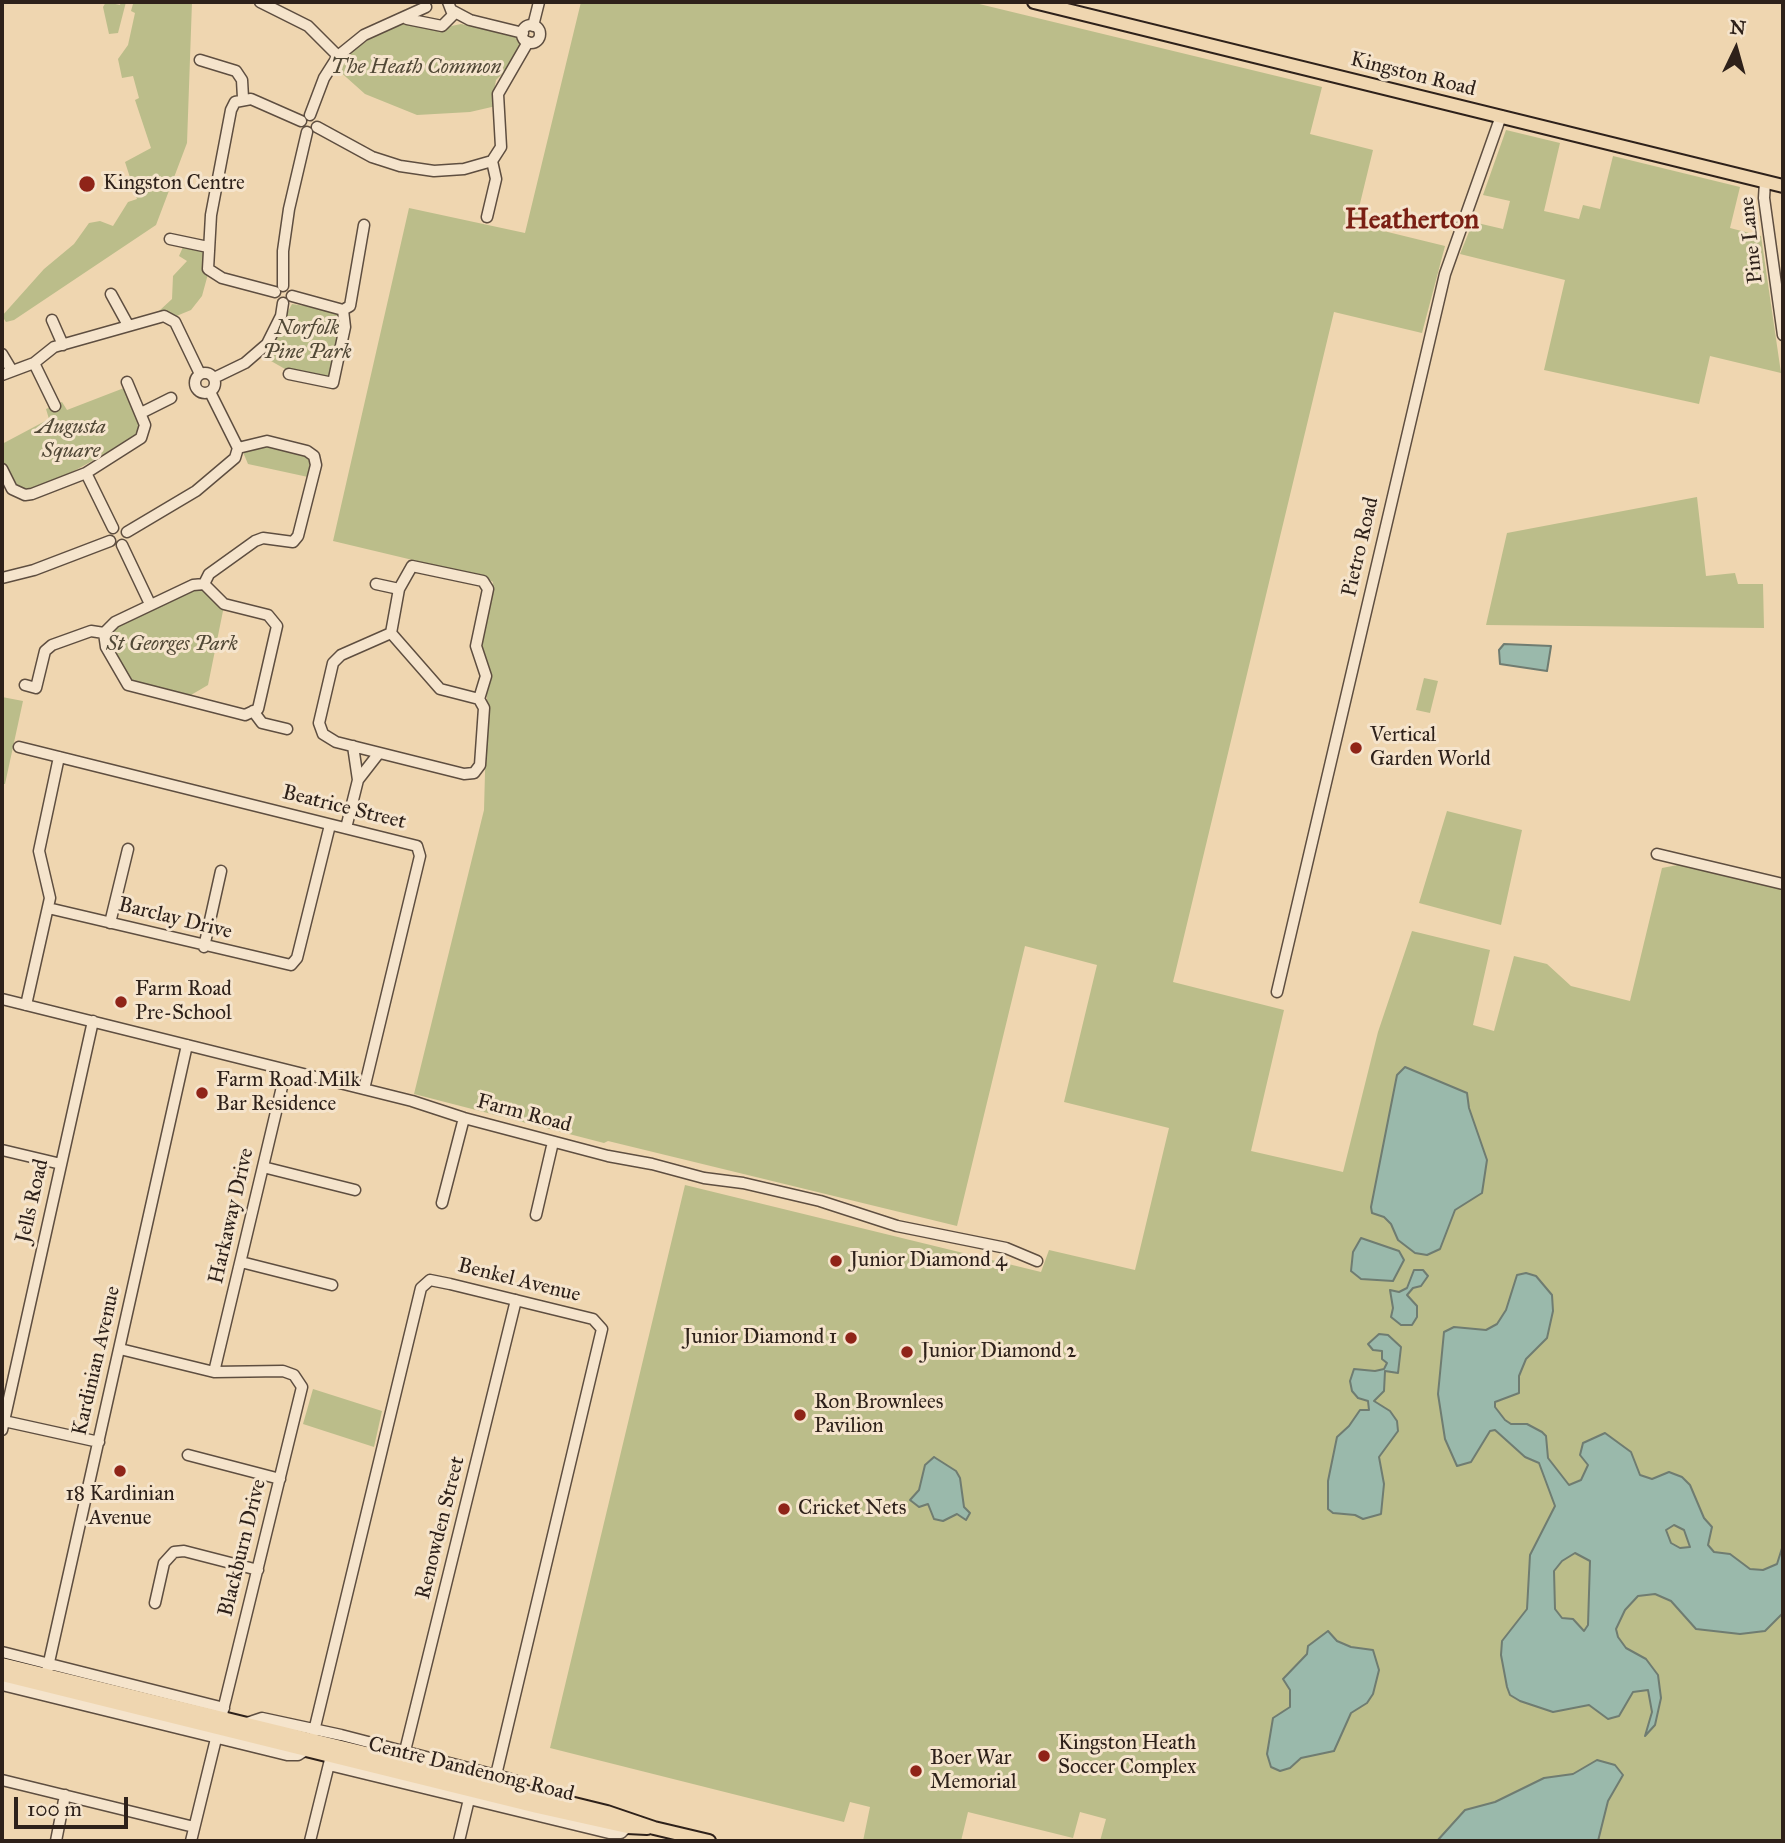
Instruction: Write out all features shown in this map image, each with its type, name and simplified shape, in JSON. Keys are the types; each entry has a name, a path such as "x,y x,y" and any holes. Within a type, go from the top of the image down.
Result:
{"main road":[{"name":"Kingston Road","path":"1034,2 1783,186"},
{"name":"Centre Dandenong Road","path":"2,1664 220,1723 306,1750 653,1835 709,1841"},
{"name":"Centre Dandenong Road","path":"2,1675 46,1674"},
{"name":"Centre Dandenong Road","path":"220,1723 244,1724 331,1756 404,1758 472,1790 528,1795 607,1812 653,1835"}],"street":[{"path":"260,2 308,26 338,57"},
{"path":"533,26 539,2"},
{"path":"301,121 310,115 324,78 338,57 364,34 428,5 428,20"},
{"path":"400,19 428,20 439,26 450,11 470,20 525,37 535,42 540,36 538,29 527,27 525,37 498,94 501,147 492,162 496,179 487,217"},
{"path":"201,60 236,71 242,80 243,98"},
{"path":"214,378 245,363 267,344 290,290 212,274 206,263 231,110 235,102 243,98 301,121"},
{"path":"310,115 317,121 289,209 276,298 343,310"},
{"name":"Pietro Road","path":"1277,992 1445,274 1502,116"},
{"path":"301,121 302,128 400,166 434,171 464,169 492,162"},
{"name":"Pine Lane","path":"1765,182 1764,198 1783,335"},
{"path":"343,310 354,299 364,225"},
{"path":"170,239 208,247"},
{"path":"111,294 128,325"},
{"path":"289,374 333,383 345,327 343,310"},
{"path":"2,354 6,372 34,363 47,351 63,345 158,316 171,318 200,374"},
{"path":"52,320 63,345"},
{"path":"34,363 55,406"},
{"path":"207,373 214,378 215,385 210,392 203,393 196,388 195,381 200,374 207,373"},
{"path":"2,469 4,481 12,489 25,495 86,473 141,439 145,429 127,382"},
{"path":"127,532 195,491 235,458 238,447 210,392"},
{"path":"141,413 171,398"},
{"path":"204,584 209,574 255,541 293,542 298,536 313,477 314,456 307,451 267,441 238,447"},
{"path":"86,473 113,528"},
{"path":"122,545 110,541 109,534 113,528 119,527 127,532"},
{"path":"122,545 127,539 127,532"},
{"path":"2,578 34,570 110,541"},
{"path":"122,545 150,604"},
{"path":"419,565 486,584 476,646 486,676 479,699 484,708 480,765 474,773 464,774 379,753 323,734 319,723 333,663 341,655 391,633 399,589 408,569 419,565"},
{"path":"104,633 115,622 150,604 193,585 204,584"},
{"path":"104,633 106,647 117,671 128,685 245,715 258,709 278,625 268,615 224,604 204,584"},
{"path":"376,584 399,589"},
{"path":"32,689 45,651 52,645 90,631 104,633"},
{"path":"391,633 440,689 479,699"},
{"path":"253,711 262,723 287,729"},
{"path":"346,828 358,780 353,746"},
{"name":"Beatrice Street","path":"19,747 413,844 420,851 364,1089"},
{"path":"358,780 379,753"},
{"path":"26,1005 48,908 49,888 39,851 60,757"},
{"name":"Barclay Drive","path":"48,908 295,969 330,825"},
{"path":"110,923 128,849"},
{"path":"1657,854 1783,884"},
{"path":"204,947 221,871"},
{"name":"Farm Road","path":"2,999 364,1089 553,1142 696,1177 743,1183 820,1201 897,1226 1006,1248 1037,1261"},
{"name":"Jells Road","path":"3,1425 6,1387 93,1021"},
{"name":"Kardinian Avenue","path":"46,1674 187,1045"},
{"name":"Harkaway Drive","path":"214,1371 286,1070"},
{"path":"442,1203 464,1118"},
{"path":"536,1215 553,1142"},
{"path":"2,1150 61,1164"},
{"path":"263,1167 355,1190"},
{"path":"241,1262 332,1285"},
{"name":"Benkel Avenue","path":"314,1731 421,1287 425,1282 434,1280 593,1319 601,1324 602,1332 496,1775"},
{"name":"Renowden Street","path":"404,1758 516,1300"},
{"path":"120,1349 214,1371"},
{"name":"Blackburn Drive","path":"191,1841 302,1387 294,1375 283,1371 214,1371"},
{"path":"3,1425 99,1442"},
{"path":"188,1455 280,1479"},
{"path":"155,1603 166,1559 174,1552 184,1551 258,1570"},
{"name":"Centre Dandenong Road","path":"2,1652 46,1674"},
{"name":"Centre Dandenong Road","path":"2,1685 220,1723"},
{"name":"Centre Dandenong Road","path":"244,1724 262,1718 348,1739 404,1758 496,1775 516,1781 528,1795"},
{"name":"Centre Dandenong Road","path":"331,1756 348,1739"},
{"path":"310,1841 331,1756"},
{"path":"2,1780 194,1827"},
{"path":"459,1841 472,1790"},
{"path":"56,1841 65,1795"}],"green space":[{"path":"106,2 120,5 121,2 126,2 118,33 109,34 103,7"},
{"path":"126,2 192,2 187,143 156,225 14,320 6,322 2,316 44,269 74,244 89,223 100,221 113,226 128,202 137,199 125,162 151,148 135,100 139,98 133,76 122,78 118,59 128,45 135,13 131,11 133,4"},
{"path":"581,2 971,2 1322,87 1310,134 1373,150 1355,224 1445,246 1422,333 1334,312 1173,982 1284,1010 1251,1151 1343,1172 1378,1032 1412,931 1490,950 1473,1025 1494,1031 1514,956 1547,964 1571,986 1630,1001 1662,868 1683,864 1783,889 1783,1841 1100,1841 1106,1819 1080,1812 1073,1838 968,1812 961,1841 863,1841 870,1807 850,1802 844,1822 550,1748 685,1185 1041,1272 1049,1250 1135,1270 1169,1128 1064,1102 1097,965 1025,946 957,1226 608,1141 604,1143 414,1094 484,810 487,699 480,650 493,582 484,577 333,541 409,208 525,233"},
{"name":"The Heath Common","path":"408,23 437,29 461,24 515,36 521,45 512,64 496,80 493,97 496,106 470,112 417,115 365,94 337,69 349,54 383,29"},
{"path":"1506,130 1560,143 1544,211 1579,219 1583,205 1600,209 1613,156 1740,187 1730,228 1761,236 1781,373 1710,356 1699,404 1544,370 1565,280 1460,254 1473,222 1503,229 1510,201 1483,195"},
{"path":"183,247 203,250 203,268 208,274 202,296 191,310 174,317 159,311 172,299 173,276 187,261 179,256"},
{"name":"Norfolk Pine Park","path":"292,304 338,311 343,323 330,377 285,369 264,357"},
{"name":"Augusta Square","path":"124,388 141,426 140,435 72,472 25,492 15,488 2,465 2,444 49,419 46,409 62,402 67,410"},
{"path":"262,444 306,455 311,465 308,477 248,464 243,452"},
{"path":"1697,497 1706,576 1735,573 1738,584 1763,584 1764,628 1486,625 1507,533"},
{"name":"St Georges Park","path":"202,586 224,606 208,685 191,695 127,679 112,652 108,633 111,627"},
{"path":"1424,678 1438,681 1430,713 1416,710"},
{"path":"2,697 23,701 5,784 2,784"},
{"path":"1447,811 1522,830 1501,925 1419,903"},
{"path":"313,1389 382,1411 374,1447 303,1424"}],"shaded area":[{"path":"1504,644 1551,646 1547,671 1500,664 1499,650"},
{"path":"1405,1067 1467,1093 1469,1108 1487,1160 1482,1193 1455,1210 1440,1249 1427,1255 1415,1253 1398,1240 1391,1224 1384,1217 1372,1213 1371,1207 1397,1075"},
{"path":"1361,1238 1399,1251 1404,1260 1393,1281 1361,1279 1351,1271 1353,1252"},
{"path":"1414,1270 1423,1270 1428,1276 1421,1286 1413,1288 1407,1295 1417,1306 1417,1317 1412,1325 1401,1325 1391,1317 1393,1308 1390,1290 1399,1292 1407,1288"},
{"path":"1526,1273 1536,1276 1552,1295 1553,1311 1547,1338 1526,1359 1519,1376 1519,1393 1495,1402 1495,1407 1511,1424 1527,1424 1546,1436 1548,1458 1569,1485 1581,1480 1588,1465 1580,1455 1583,1443 1605,1433 1631,1452 1640,1475 1652,1479 1669,1472 1682,1477 1690,1485 1704,1518 1712,1527 1708,1545 1714,1552 1730,1554 1750,1569 1763,1570 1777,1564 1783,1545 1783,1613 1765,1631 1740,1634 1696,1629 1671,1601 1655,1594 1638,1596 1625,1610 1616,1629 1618,1637 1626,1648 1646,1659 1658,1675 1661,1698 1655,1725 1645,1736 1652,1712 1648,1690 1633,1692 1619,1716 1608,1719 1589,1705 1553,1712 1520,1701 1510,1695 1507,1687 1501,1655 1502,1641 1527,1609 1530,1555 1555,1506 1539,1463 1525,1457 1495,1430 1490,1431 1471,1462 1457,1466 1445,1439 1438,1394 1444,1332 1454,1327 1486,1330 1497,1324 1506,1310 1517,1275","holes":["1674,1525 1684,1530 1690,1547 1680,1548 1671,1543 1666,1530","1575,1553 1590,1561 1588,1625 1584,1631 1573,1619 1562,1618 1555,1609 1554,1571 1562,1561"]},
{"path":"1379,1334 1388,1335 1401,1347 1398,1373 1385,1371 1384,1391 1374,1401 1390,1411 1397,1421 1398,1431 1379,1457 1384,1484 1381,1514 1363,1519 1355,1515 1333,1513 1328,1509 1328,1481 1337,1437 1360,1410 1369,1410 1368,1401 1358,1398 1352,1391 1350,1381 1354,1369 1375,1371 1384,1369 1387,1363 1382,1359 1382,1351 1373,1350 1368,1344"},
{"path":"934,1457 956,1471 960,1478 964,1507 970,1513 966,1520 957,1514 943,1521 934,1519 928,1504 919,1507 910,1500 919,1490 925,1465"},
{"path":"1328,1631 1337,1641 1351,1647 1373,1650 1379,1670 1373,1694 1367,1703 1351,1713 1334,1751 1301,1758 1290,1768 1280,1771 1271,1767 1267,1754 1273,1718 1290,1707 1290,1690 1283,1679 1307,1654 1308,1646"},
{"path":"1597,1760 1615,1765 1623,1775 1608,1801 1598,1841 1437,1841 1465,1810 1495,1802 1544,1778 1573,1774"}],"place":[{"name":"Kingston Centre","path":"87,184"},
{"name":"Vertical Garden World","path":"1356,748"},
{"name":"Farm Road Pre-School","path":"121,1002"},
{"name":"Farm Road Milk Bar Residence","path":"202,1093"},
{"name":"Junior Diamond 4","path":"836,1261"},
{"name":"Junior Diamond 1","path":"851,1338"},
{"name":"Junior Diamond 2","path":"907,1352"},
{"name":"Ron Brownlees Pavilion","path":"800,1415"},
{"name":"18 Kardinian Avenue","path":"120,1471"},
{"name":"Cricket Nets","path":"784,1509"},
{"name":"Kingston Heath Soccer Complex","path":"1044,1756"},
{"name":"Boer War Memorial","path":"916,1771"}],"district":[{"name":"Heatherton","path":"1412,221"}]}
